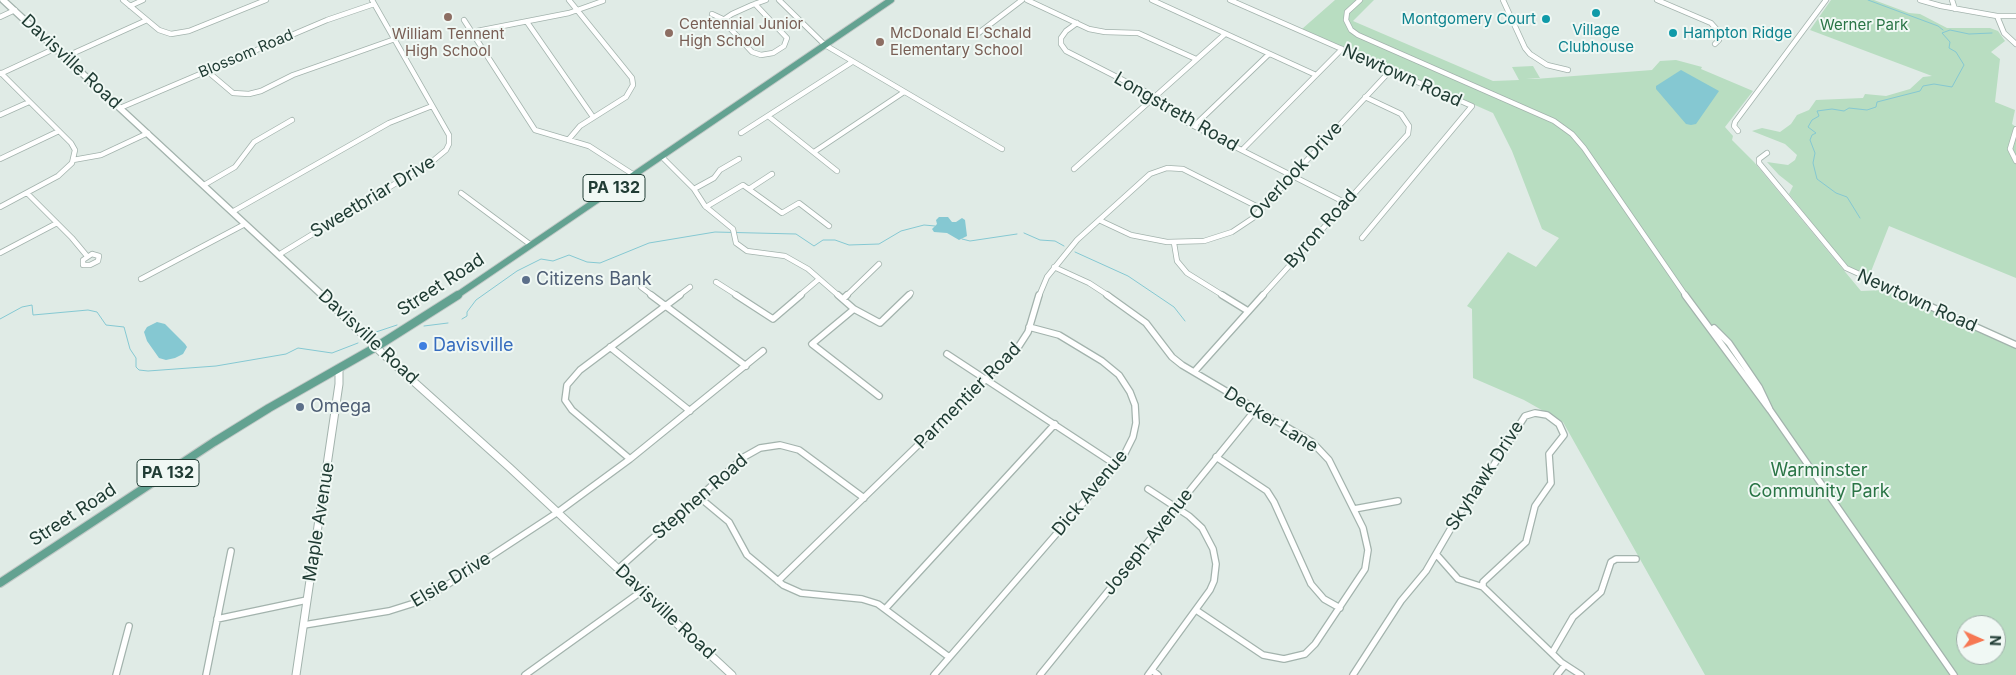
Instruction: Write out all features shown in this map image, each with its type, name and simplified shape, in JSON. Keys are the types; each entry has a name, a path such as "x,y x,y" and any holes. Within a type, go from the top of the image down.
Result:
{"main road":[{"name":"Street Road","path":"0,583 222,437 376,347 531,245 892,0"}],"street":[{"name":"Davisville Road","path":"4,0 245,224 280,254 376,347 558,512 732,675"},
{"path":"123,0 161,32 171,34 184,32 266,0"},
{"path":"130,6 143,0"},
{"path":"569,0 633,82 632,90 626,96 580,126 569,139"},
{"path":"725,20 732,14 766,0"},
{"path":"779,0 825,45 1002,149"},
{"path":"976,35 1022,0"},
{"path":"1027,0 1100,32 1141,34 1196,59"},
{"path":"1152,0 1316,75"},
{"name":"Newtown Road","path":"1230,0 1472,106 1362,238"},
{"path":"1360,0 1347,12 1346,17 1349,28 1358,35 1554,121 1572,134 1707,323 1729,343 1759,387 1770,410 1954,675"},
{"path":"1503,0 1525,48 1530,54 1547,65 1568,70"},
{"path":"1657,0 1711,23 1717,28 1720,35 1715,44"},
{"path":"1738,131 1734,126 1735,122 1826,0"},
{"path":"1920,0 1955,9 1997,16 2016,16"},
{"path":"1952,0 1955,9"},
{"name":"Sweetbriar Drive","path":"280,254 443,153 450,144 450,137 373,2"},
{"name":"Blossom Road","path":"120,108 373,2"},
{"path":"472,32 527,22 603,2"},
{"path":"725,20 726,26 752,52 761,55 773,53 784,46 787,38 755,4"},
{"path":"0,17 14,10"},
{"path":"712,14 725,20"},
{"path":"1997,16 2004,33 2016,44"},
{"path":"66,57 147,20"},
{"path":"464,20 535,130 589,146 634,175"},
{"path":"527,22 593,117"},
{"name":"Longstreth Road","path":"1077,23 1064,33 1061,38 1062,47 1066,51 1164,102 1182,120 1346,203"},
{"path":"1074,169 1225,34"},
{"path":"207,71 233,93 249,94 261,91 293,75 395,39"},
{"path":"0,207 58,176 73,160 75,150 72,144 0,74 56,48"},
{"path":"1242,150 1342,49"},
{"path":"1194,126 1269,54"},
{"path":"741,133 852,62"},
{"name":"Overlook Drive","path":"1099,220 1131,235 1174,243 1204,241 1228,234 1247,224 1262,209 1390,70"},
{"path":"814,152 904,92"},
{"name":"Byron Road","path":"1194,372 1408,134 1408,122 1401,114 1365,97"},
{"path":"0,115 29,102"},
{"path":"232,212 382,127 406,115 432,106"},
{"path":"768,116 837,171"},
{"path":"204,185 235,167 254,142 292,120"},
{"path":"2016,129 2010,149 2016,161"},
{"path":"0,159 58,131"},
{"path":"73,160 101,155 148,133"},
{"name":"Newtown Road","path":"1767,153 1759,159 1758,163 1846,268 2016,345"},
{"path":"661,156 694,189 706,207 733,229 736,243 746,251 785,256 808,269 844,298 854,309 880,324 911,293"},
{"path":"694,189 714,178 720,170 739,159"},
{"name":"Parmentier Road","path":"778,581 1020,346 1029,327 1044,281 1054,267 1073,243 1150,174 1167,168 1188,171 1262,209"},
{"path":"749,189 772,174"},
{"path":"706,207 743,185 782,213 799,203 828,226"},
{"path":"27,193 87,256"},
{"path":"461,193 531,245"},
{"path":"0,253 57,223"},
{"path":"141,279 245,224"},
{"path":"1174,243 1177,261 1187,273 1248,311"},
{"path":"844,298 879,264"},
{"name":"Decker Lane","path":"1054,267 1088,283 1133,312 1146,323 1172,357 1194,372 1300,434 1319,448 1329,460 1366,535 1368,560 1365,569 1340,608 1309,650 1298,657 1284,659 1256,652 1196,610"},
{"path":"716,282 773,319 819,279"},
{"path":"641,286 746,366"},
{"path":"630,459 572,410 565,400 565,390 572,378 690,287"},
{"path":"854,309 812,344 879,396"},
{"name":"Dick Avenue","path":"934,675 1116,465 1129,448 1135,429 1136,411 1127,386 1114,370 1059,335 1029,327"},
{"path":"610,347 690,412"},
{"path":"558,512 690,412 763,351"},
{"path":"947,354 1116,465"},
{"name":"Maple Avenue","path":"296,675 339,384 339,368"},
{"name":"Joseph Avenue","path":"1040,675 1256,409"},
{"name":"Skyhawk Drive","path":"1353,675 1401,602 1432,561 1461,511 1478,491 1525,416 1535,413 1550,417 1558,424 1564,435 1549,454 1551,482 1535,506 1526,542 1488,577 1482,586"},
{"path":"886,608 1055,424"},
{"name":"Stephen Road","path":"618,569 752,452 767,446 780,445 799,450 864,498"},
{"path":"1216,457 1267,491 1274,502 1311,584 1324,599 1340,608"},
{"path":"1148,489 1176,507 1202,528 1210,541 1215,556 1214,581 1210,590 1150,672 1158,675"},
{"path":"699,497 729,522 748,554 778,581 801,593 862,599 886,608 949,657"},
{"path":"1354,509 1398,500"},
{"name":"Elsie Drive","path":"304,625 389,611 416,604 558,512"},
{"path":"206,675 231,551"},
{"path":"1436,554 1458,579 1482,586 1565,665 1581,675"},
{"path":"1552,653 1573,617 1601,592 1611,562 1616,559 1636,560"},
{"path":"525,675 642,591"},
{"path":"217,619 307,600"},
{"path":"116,675 129,626"},
{"path":"1557,675 1565,665"}],"green space":[{"name":"Warminster Community Park","path":"1335,0 1374,0 1353,21 1493,81 1519,80 1512,67 1533,66 1540,78 1526,79 1535,79 1652,70 1660,61 1676,60 1702,67 1701,69 1753,91 1725,127 1733,136 1732,140 1754,162 1861,291 1884,290 2016,348 2016,675 1705,675 1563,422 1524,400 1473,378 1472,309 1467,306 1508,252 1536,267 1559,238 1542,229 1512,151 1493,113 1302,29"},
{"name":"Werner Park","path":"1831,0 1874,0 1909,13 1920,14 1947,28 1990,28 1998,31 2005,41 1991,52 2000,59 1995,102 2015,110 2012,124 2016,127 2016,278 1889,226 1868,279 1847,267 1789,194 1793,186 1767,162 1788,165 1795,160 1797,155 1785,144 1752,131 1762,128 1780,132 1791,124 1797,115 1809,110 1816,100 1863,98 1865,94 1886,96 1910,89 1923,77 1932,76 1810,30"}],"water":[{"path":"1681,70 1719,91 1696,124 1686,124 1656,89 1656,86"},
{"path":"939,217 948,217 952,222 962,218 965,220 967,236 959,240 947,233 934,232 932,229 937,224 936,220"},
{"path":"157,322 165,324 185,344 187,347 183,354 166,360 159,358 147,341 144,332 147,327"}],"waterway":[{"path":"1868,0 1938,26 1943,30"},
{"path":"1860,218 1847,197 1836,193 1817,179 1813,163 1815,153 1810,140 1812,135 1816,133 1808,127 1812,120 1819,116 1817,111 1832,109 1844,111 1849,108 1867,110 1876,107 1877,102 1920,91 1923,86 1934,84 1952,87 1964,65 1956,52 1949,48 1950,42 1942,33 1950,30 1969,34 1992,33"},
{"path":"462,319 467,316 467,312 476,300 517,271 541,259 553,261 569,255 587,262 600,263 649,243 715,232 796,234 814,246 823,240 835,240 849,245 879,244 901,231 924,225 935,226"},
{"path":"1024,233 1040,240 1055,241 1064,246"},
{"path":"962,239 970,241 1017,234"},
{"path":"1075,252 1128,276 1174,307 1185,321"},
{"path":"0,319 22,307 32,305 33,315 88,310 97,312 106,325 124,327 130,349 136,358 136,367 139,370 148,371 216,366 286,354 298,348 332,353 358,343"},
{"path":"424,326 448,323"},
{"path":"373,333 397,325"}],"place":[{"name":"Village Clubhouse","path":"1596,13"},
{"name":"William Tennent High School","path":"448,17"},
{"name":"Montgomery Court","path":"1546,19"},
{"name":"Centennial Junior High School","path":"669,33"},
{"name":"Hampton Ridge","path":"1673,33"},
{"name":"McDonald El Schald Elementary School","path":"880,42"},
{"name":"Citizens Bank","path":"526,280"},
{"name":"Davisville","path":"423,346"},
{"name":"Omega","path":"300,407"}]}
